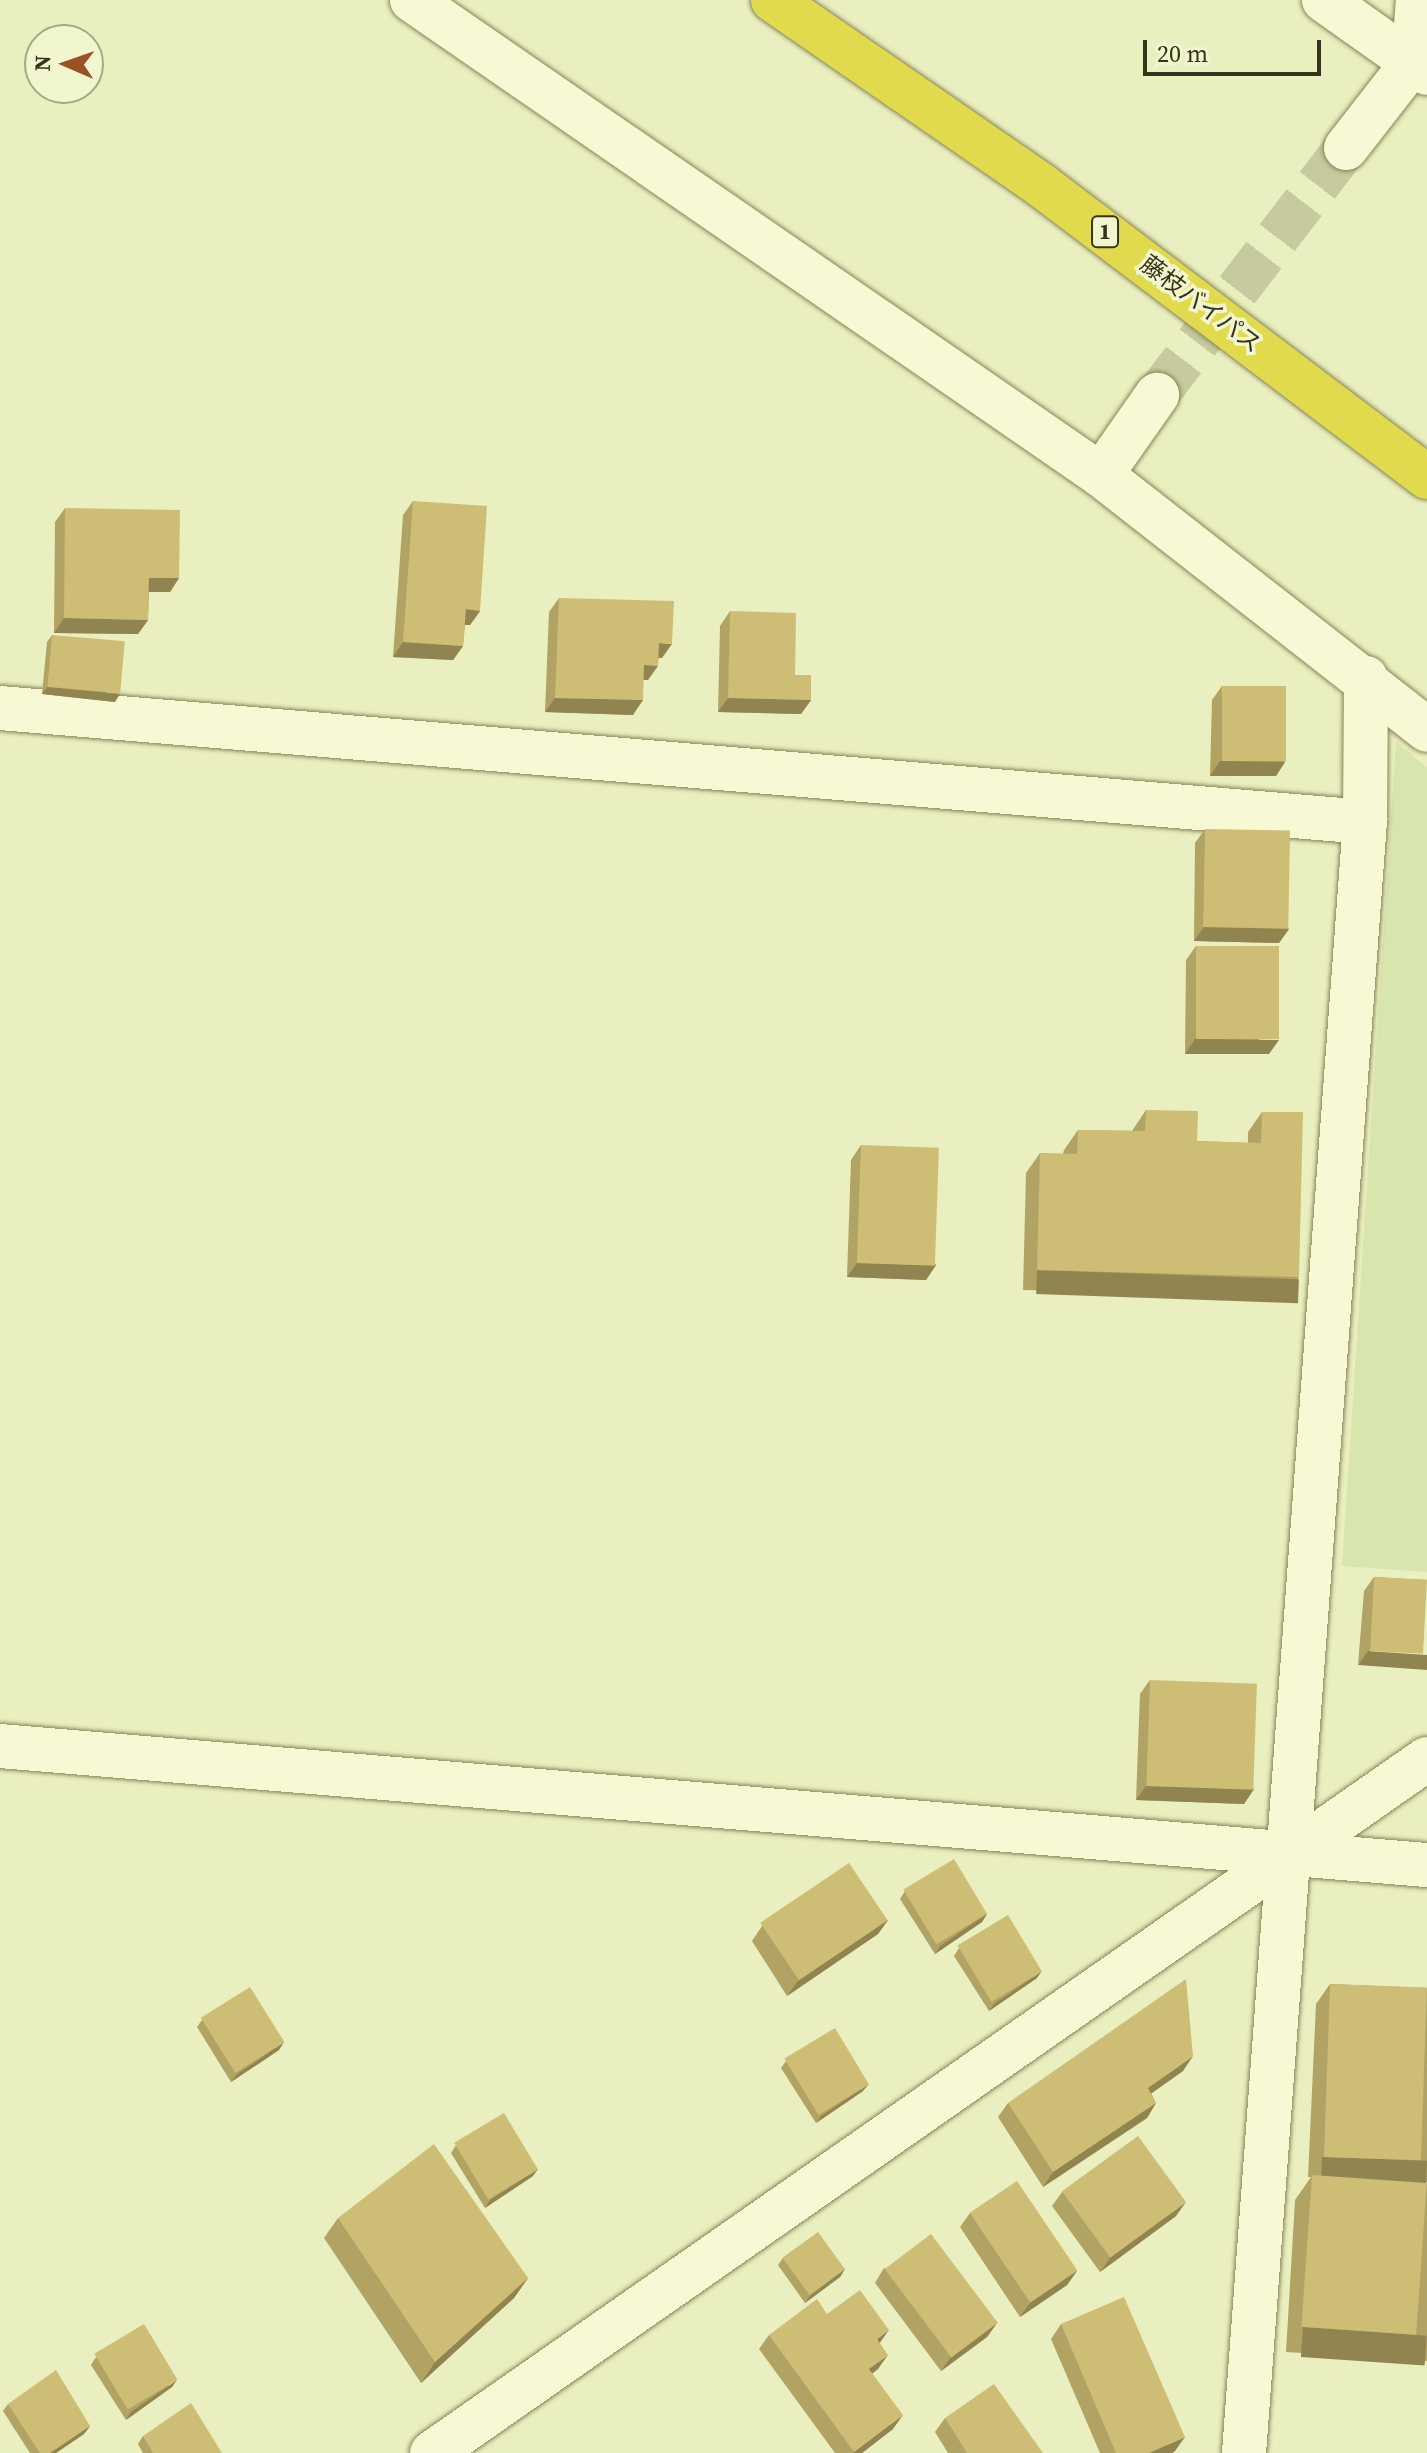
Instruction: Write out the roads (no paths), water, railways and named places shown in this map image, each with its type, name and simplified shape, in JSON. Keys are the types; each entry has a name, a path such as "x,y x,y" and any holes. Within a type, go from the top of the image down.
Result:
{"highway":[{"name":"藤枝バイパス","path":"773,0 1041,185 1427,477"}],"street":[{"path":"412,0 1101,475 1366,678 1427,730"},
{"path":"1324,0 1420,67"},
{"path":"1346,148 1420,67 1418,0"},
{"path":"1101,475 1157,395"},
{"path":"1244,2453 1365,822 1366,678"},
{"path":"0,708 1365,822"},
{"path":"0,1746 1289,1856 1427,1865"},
{"path":"432,2453 1427,1759"}],"tunnel":[{"path":"1157,395 1346,148"}]}
